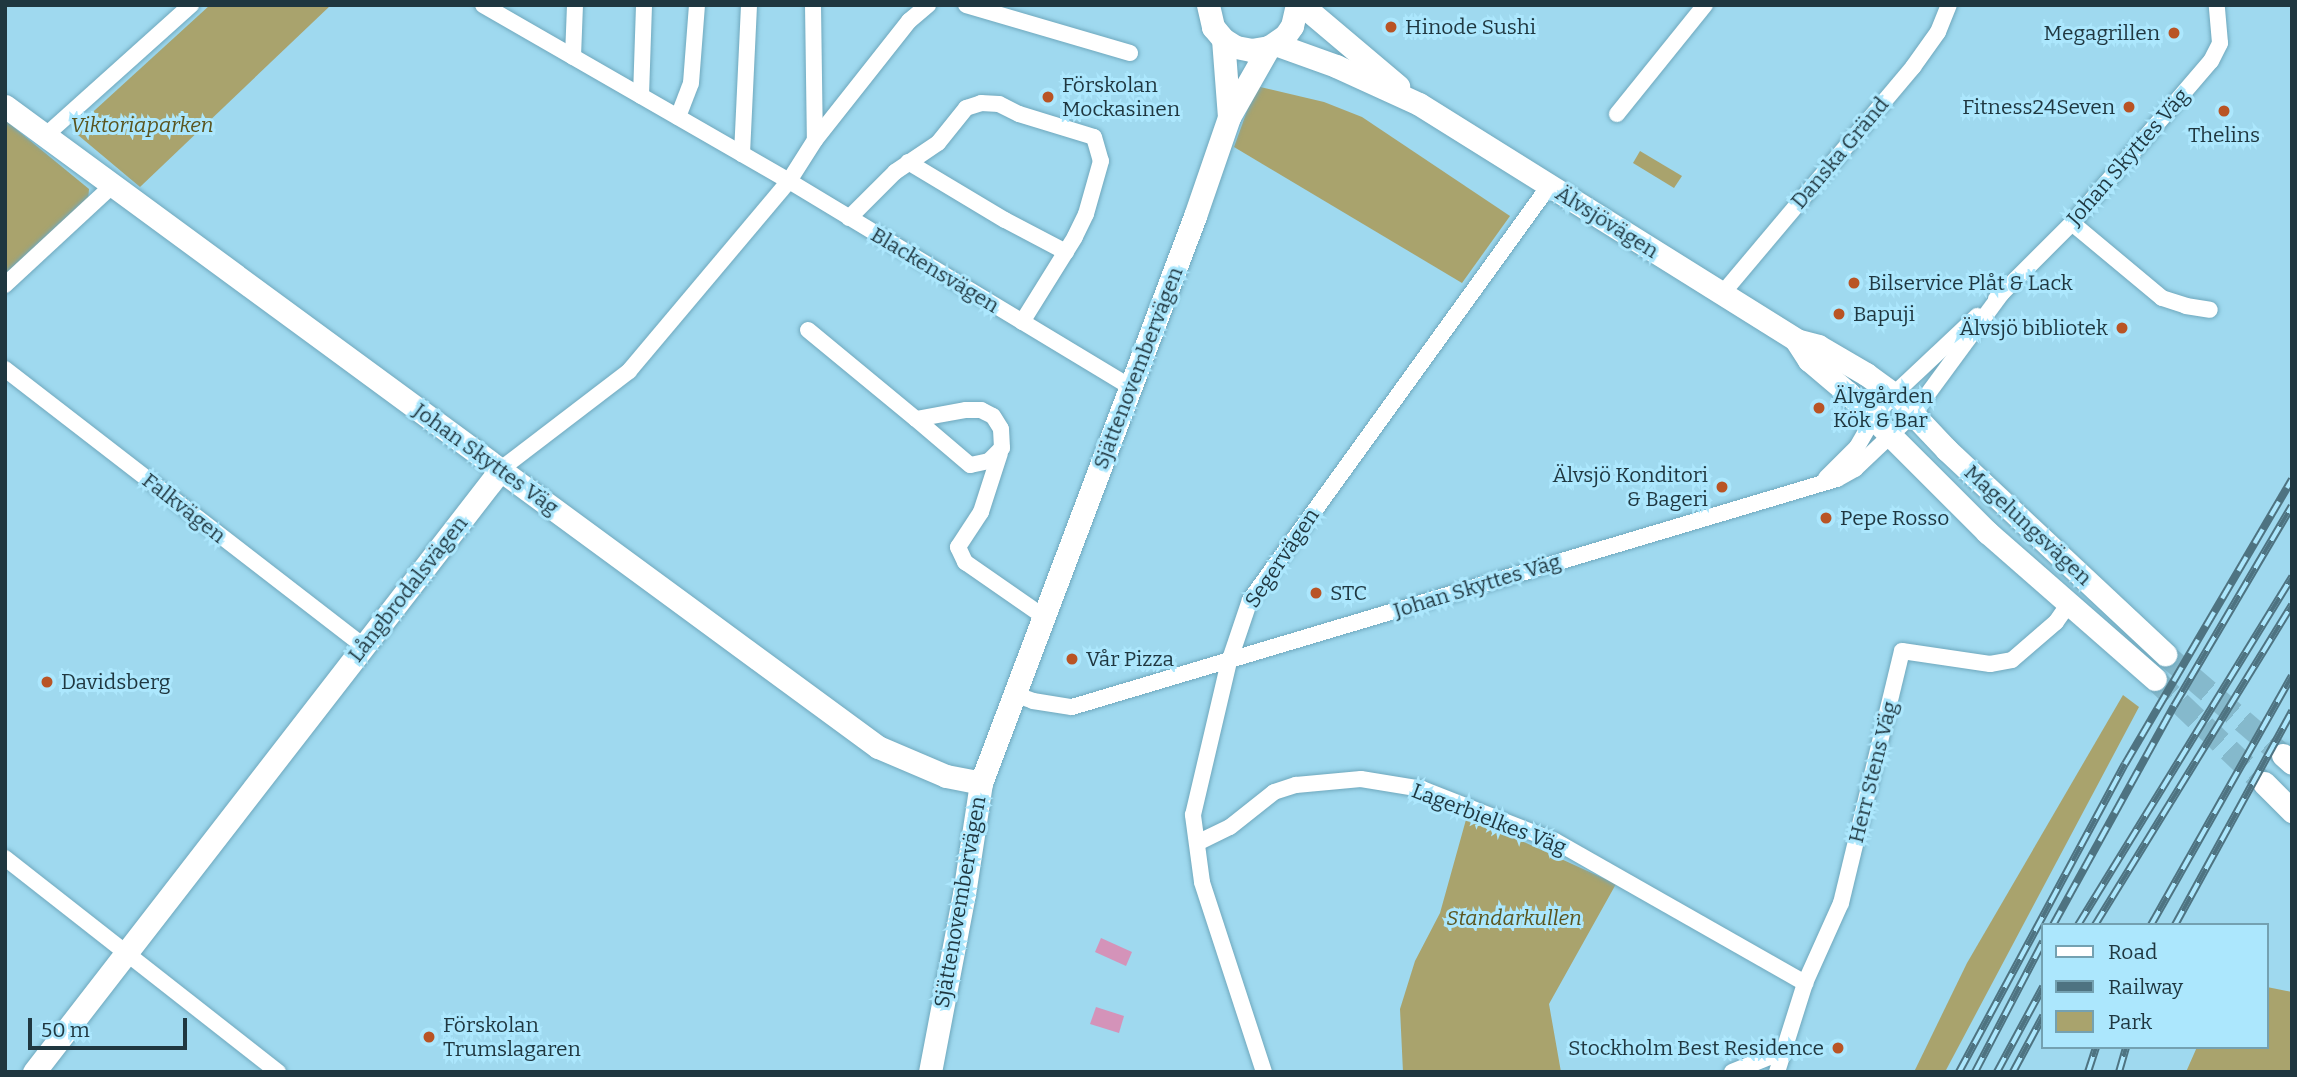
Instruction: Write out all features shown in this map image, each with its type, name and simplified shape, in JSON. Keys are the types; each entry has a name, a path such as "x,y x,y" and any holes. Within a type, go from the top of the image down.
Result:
{"street":[{"path":"46,135 191,5"},
{"name":"Blackensvägen","path":"483,5 504,11 573,57 789,181 1131,387"},
{"path":"573,57 575,5"},
{"path":"641,96 644,5"},
{"path":"678,117 691,83 697,5"},
{"path":"742,154 749,5"},
{"path":"813,5 816,139"},
{"name":"Långbrodalsvägen","path":"34,1072 501,469 629,371 789,181 816,139 909,21 928,5"},
{"path":"966,5 1130,53"},
{"name":"Sjättenovembervägen","path":"930,1072 964,894 981,783 1131,387 1229,117 1272,46 1292,26 1299,5"},
{"name":"Älvsjövägen","path":"1299,5 1419,104 1796,340 1818,346 1894,394"},
{"path":"1617,114 1705,5"},
{"name":"Danska Gränd","path":"1722,294 1913,67 1938,32 1949,5"},
{"name":"Johan Skyttes Väg","path":"1819,485 1857,447 1873,419 1894,394 2003,293 2072,223 2211,61 2220,43 2217,5"},
{"path":"1205,8 1213,27 1223,39"},
{"name":"Sjättenovembervägen","path":"1223,39 1229,117"},
{"name":"Älvsjövägen","path":"1223,39 1236,47 1251,50 1272,46 1336,66 1419,104"},
{"name":"Blackensvägen","path":"849,218 874,190 908,162 938,143 966,108 981,103 999,104 1019,114 1094,137 1101,161 1086,214 1066,252 1022,322"},
{"name":"Johan Skyttes Väg","path":"5,106 878,747 946,776 981,783"},
{"path":"908,162 1005,220 1066,252"},
{"path":"5,285 113,185"},
{"name":"Segervägen","path":"1264,1072 1202,882 1194,802 1229,662 1250,600 1549,186"},
{"path":"2072,223 2162,298 2210,310"},
{"name":"Johan Skyttes Väg","path":"1014,694 1033,701 1072,707 1229,662 1461,589 1819,485 1855,469 1913,414 2003,293"},
{"path":"808,330 970,465 989,461 1002,448"},
{"name":"Älvsjövägen","path":"1796,340 1809,360 1891,435"},
{"name":"Falkvägen","path":"5,369 363,646"},
{"name":"Magelungsvägen","path":"1894,394 1947,450 2165,654"},
{"path":"916,419 981,410 993,416 997,422 1002,448 981,512 958,547 965,562 1044,617"},
{"name":"Magelungsvägen","path":"1891,435 1971,516 2068,605 2155,679"},
{"name":"Herr Stens Väg","path":"1777,1072 1805,982 1841,903 1902,650 1990,664 2012,660 2056,622 2068,605"},
{"name":"Lagerbielkes Väg","path":"1199,842 1230,827 1273,792 1296,785 1361,779 1422,789 1555,841 1805,982"},
{"path":"2264,783 2292,811"},
{"path":"5,858 278,1072"},
{"path":"1732,1072 1784,1051"}],"green space":[{"name":"Viktoriaparken","path":"210,5 331,5 140,187 78,135 84,120"},
{"path":"1256,86 1324,102 1362,117 1510,216 1462,283 1234,147"},
{"name":"Viktoriaparken","path":"5,120 89,189 88,201 5,274"},
{"path":"1640,151 1682,176 1674,188 1633,163"},
{"path":"2123,695 2139,707 1945,1072 1914,1072 1967,963"},
{"name":"Standarkullen","path":"1467,816 1616,884 1549,1004 1561,1072 1403,1072 1400,1009 1415,961 1440,913"},
{"path":"2269,987 2292,992 2292,1072 2186,1072 2196,1049 2269,1049"}],"shaded area":[{"path":"1101,938 1132,952 1126,966 1095,952"},
{"path":"1096,1007 1124,1016 1119,1033 1090,1024"}],"tunnel":[{"path":"2165,654 2283,755"},
{"path":"2155,679 2264,783"}],"railway":[{"path":"1959,1072 2125,764 2292,479"},
{"path":"2054,923 2174,706 2292,506"},
{"path":"2079,923 2292,577"},
{"path":"2096,923 2292,605"},
{"path":"2152,923 2292,676"},
{"path":"2176,923 2292,711"},
{"path":"1975,1072 2042,944"},
{"path":"1997,1072 2042,989"},
{"path":"2013,1072 2042,1018"},
{"path":"2088,1072 2095,1049"},
{"path":"2119,1072 2125,1049"}],"place":[{"name":"Hinode Sushi","path":"1391,27"},
{"name":"Megagrillen","path":"2174,33"},
{"name":"Förskolan Mockasinen","path":"1048,97"},
{"name":"Fitness24Seven","path":"2129,107"},
{"name":"Thelins","path":"2224,111"},
{"name":"Bilservice Plåt & Lack","path":"1854,283"},
{"name":"Bapuji","path":"1839,314"},
{"name":"Älvsjö bibliotek","path":"2122,328"},
{"name":"Älvgården Kök & Bar","path":"1819,408"},
{"name":"Älvsjö Konditori & Bageri","path":"1722,487"},
{"name":"Pepe Rosso","path":"1826,518"},
{"name":"STC","path":"1316,593"},
{"name":"Vår Pizza","path":"1072,659"},
{"name":"Davidsberg","path":"47,682"},
{"name":"Förskolan Trumslagaren","path":"429,1037"},
{"name":"Stockholm Best Residence","path":"1838,1048"}]}
